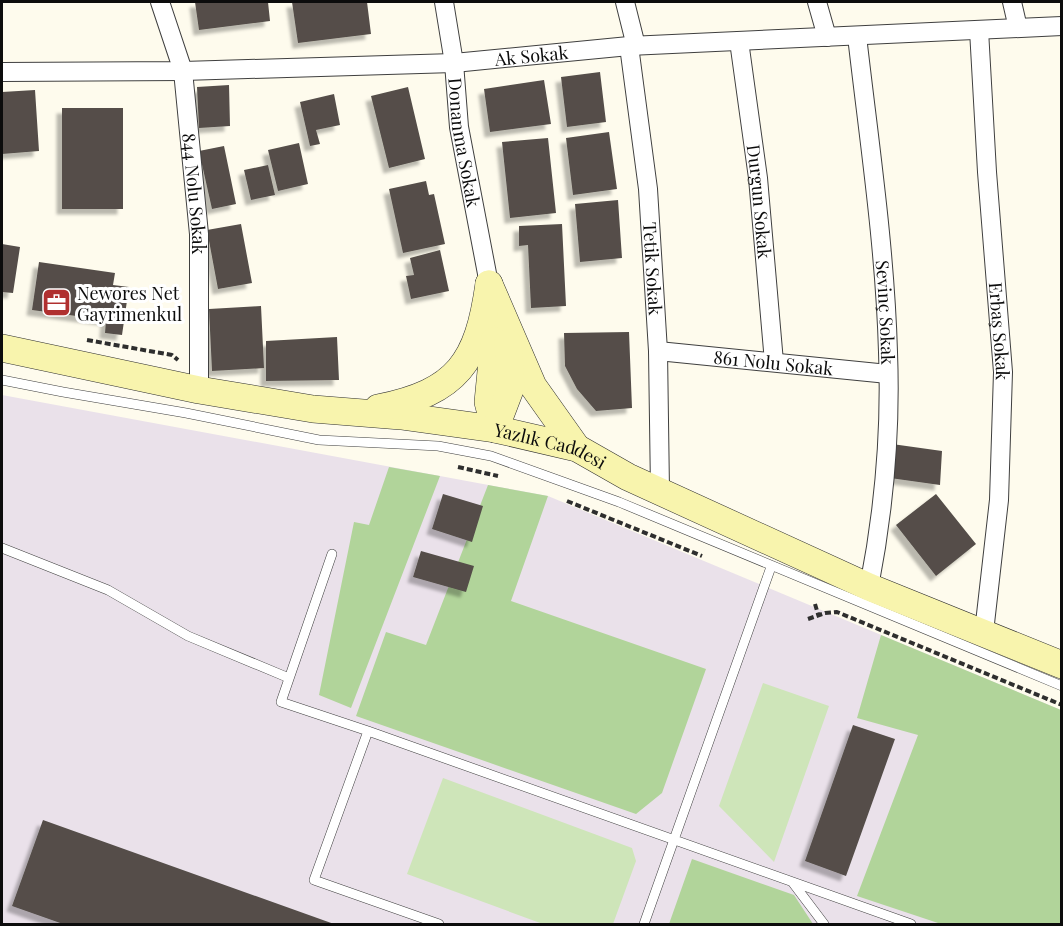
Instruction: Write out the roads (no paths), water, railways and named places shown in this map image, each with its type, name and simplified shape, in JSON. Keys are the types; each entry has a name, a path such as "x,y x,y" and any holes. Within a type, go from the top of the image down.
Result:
{"main road":[{"path":"352,412 405,401 431,392 453,376 472,354 484,317 489,284"},
{"path":"489,284 495,321 488,402 495,429"},
{"path":"489,284 534,386 577,448"},
{"name":"Yazlık Caddesi","path":"2,348 199,390 313,409 401,416 495,429 577,448 628,477 869,587 1062,664"}],"street":[{"name":"844 Nolu Sokak","path":"160,2 183,71 199,234 199,390"},
{"name":"Donanma Sokak","path":"444,2 454,63 459,127 489,284"},
{"name":"Tetik Sokak","path":"625,2 633,46 648,189 658,351 660,491"},
{"path":"817,2 827,37"},
{"path":"1012,2 1018,28"},
{"name":"Ak Sokak","path":"2,72 183,71 454,63 633,46 1062,26"},
{"name":"Erbaş Sokak","path":"979,30 987,172 1003,372 999,500 984,632"},
{"name":"Sevinç Sokak","path":"857,36 878,207 888,352 886,453 878,544 869,587"},
{"name":"Durgun Sokak","path":"739,41 758,178 774,363"},
{"name":"861 Nolu Sokak","path":"658,351 888,374"}],"lane":[{"path":"2,380 319,440 438,446 491,456 619,502 1062,686"},
{"path":"2,548 108,590 188,636 289,678"},
{"path":"332,554 281,702 910,924"},
{"path":"644,924 771,567"},
{"path":"368,731 314,880 439,924"},
{"path":"792,882 824,924"}],"place":[{"name":"Newores Net Gayrimenkul","path":"56,303"}]}
